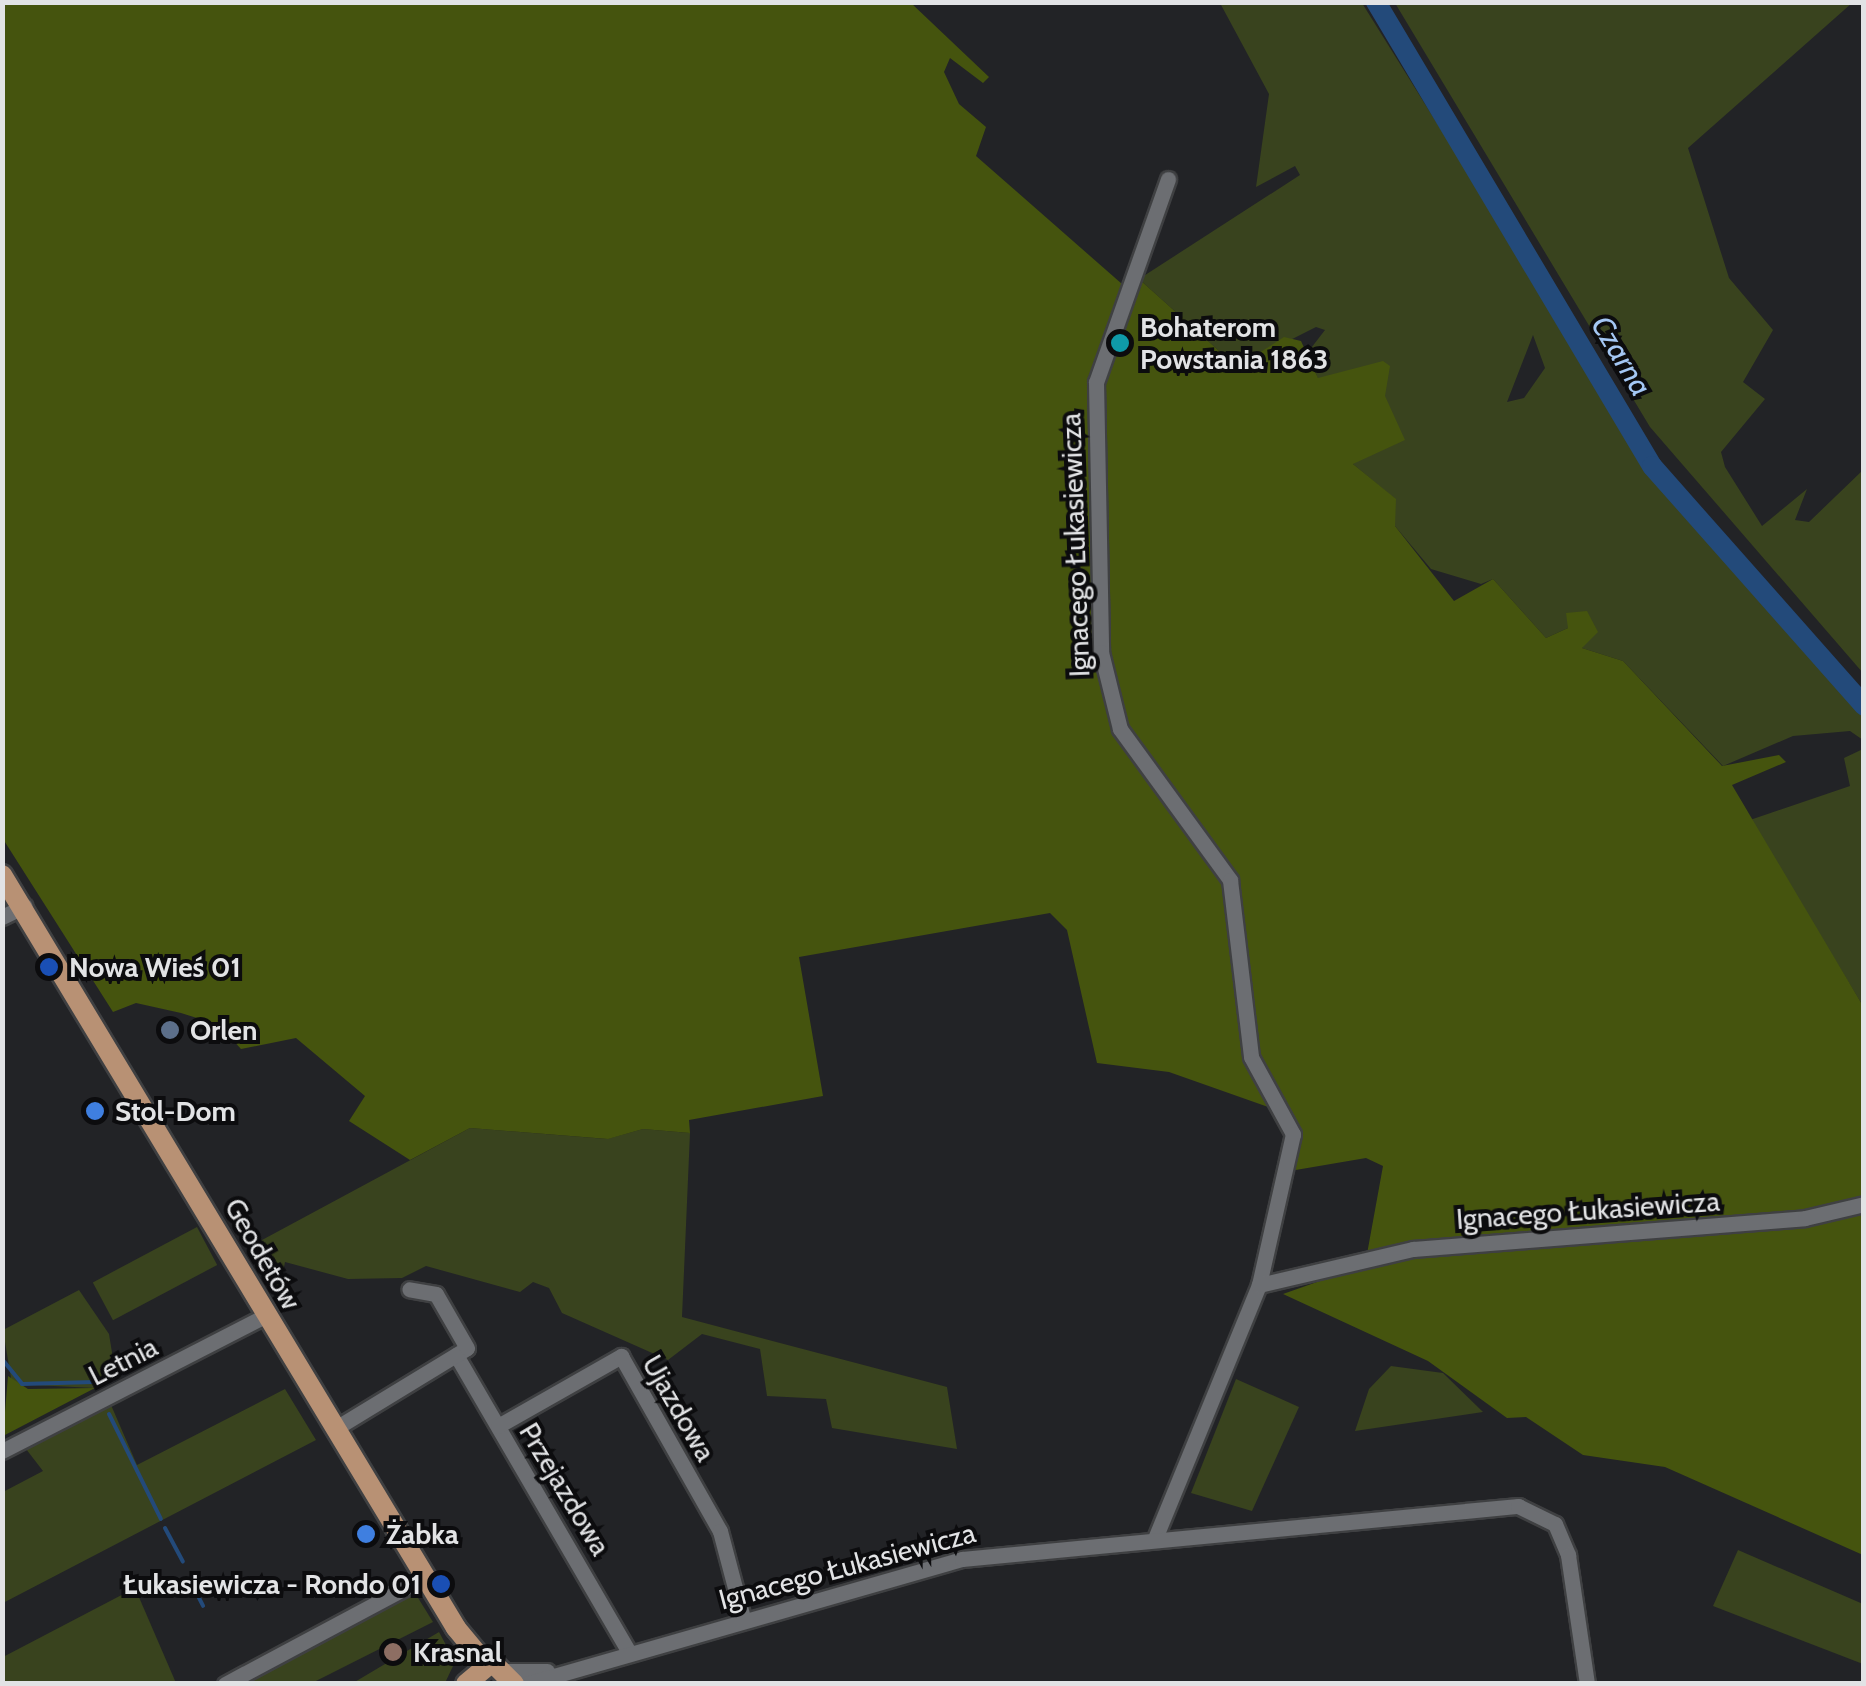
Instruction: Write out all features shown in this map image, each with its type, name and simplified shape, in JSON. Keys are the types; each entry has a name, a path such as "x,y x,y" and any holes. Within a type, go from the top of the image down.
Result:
{"main road":[{"name":"Geodetów","path":"2,861 266,1316 456,1628 474,1673"},
{"name":"Geodetów","path":"2,875 25,906"},
{"path":"474,1673 511,1677"}],"street":[{"name":"Ignacego Łukasiewicza","path":"1156,1536 1259,1284 1293,1134 1251,1057 1230,880 1120,729 1101,652 1096,382 1168,179"},
{"path":"2,917 25,906"},
{"name":"Ignacego Łukasiewicza","path":"1259,1284 1414,1248 1806,1218 1864,1204"},
{"name":"Przejazdowa","path":"409,1289 436,1294 467,1348 456,1354 628,1651"},
{"name":"Letnia","path":"2,1451 266,1316"},
{"path":"336,1428 456,1354"},
{"name":"Ujazdowa","path":"498,1426 620,1356 720,1531 743,1618"},
{"name":"Ignacego Łukasiewicza","path":"526,1684 628,1651 962,1558 1156,1536 1539,1512 1556,1524 1568,1555 1586,1684"},
{"path":"225,1684 425,1577"},
{"name":"Ignacego Łukasiewicza","path":"511,1677 556,1672"}],"green space":[{"path":"2,3 911,3 989,77 983,83 950,58 944,72 959,104 986,127 976,156 1122,284 1139,279 1237,367 1284,337 1301,341 1318,378 1383,361 1390,366 1385,396 1405,440 1353,464 1396,499 1395,526 1454,601 1493,579 1546,638 1568,628 1566,613 1587,611 1598,632 1582,648 1623,661 1722,766 1779,755 1786,762 1732,785 1863,1006 1863,1555 1665,1467 1583,1455 1526,1417 1507,1418 1428,1361 1283,1294 1365,1265 1383,1166 1366,1158 1284,1172 1289,1140 1271,1108 1169,1072 1097,1063 1067,930 1050,913 799,957 823,1096 689,1120 690,1133 643,1129 608,1139 470,1128 410,1160 349,1121 365,1096 296,1038 241,1049 219,1025 181,1013 136,1003 113,1012 3,839"},
{"path":"1220,3 1362,3 1675,505 1863,711 1863,740 1850,731 1793,736 1723,766 1623,661 1582,648 1588,636 1568,628 1546,638 1493,579 1481,584 1431,569 1395,526 1395,499 1353,464 1389,366 1318,379 1308,352 1325,330 1316,327 1237,367 1139,279 1300,175 1295,166 1256,187 1269,94","holes":["1533,335 1545,368 1524,398 1507,402"]},
{"path":"1395,3 1852,3 1688,148 1729,278 1773,330 1743,382 1765,399 1721,452 1725,467 1762,526 1807,489 1795,520 1809,522 1863,470 1863,673 1650,427"},
{"path":"1863,749 1863,1006 1750,820 1850,786 1844,758"},
{"path":"470,1128 607,1139 643,1129 690,1133 682,1317 947,1387 957,1449 832,1428 826,1399 767,1396 760,1349 702,1334 668,1360 562,1313 549,1288 533,1282 520,1292 426,1266 402,1278 348,1279 285,1262 278,1297 250,1251 262,1240"},
{"path":"197,1227 217,1265 113,1320 93,1282"},
{"path":"79,1290 109,1334 116,1377 95,1388 12,1384 3,1330"},
{"path":"1391,1366 1443,1373 1483,1412 1355,1431 1369,1389"},
{"path":"8,1376 28,1389 95,1388 3,1436"},
{"path":"1236,1379 1299,1407 1252,1511 1191,1493"},
{"path":"285,1389 316,1440 3,1603 3,1492 43,1471 26,1449 111,1405 137,1465"},
{"path":"1738,1550 1863,1604 1863,1664 1713,1606"},
{"path":"135,1588 176,1683 3,1683 3,1657"},
{"path":"415,1593 433,1622 312,1683 242,1683"},
{"path":"439,1632 446,1645 433,1650 446,1647 454,1664 445,1683 353,1683"}],"waterway":[{"name":"Czarna","path":"1376,2 1652,466 1864,706"},
{"path":"2,1359 22,1384 94,1382"},
{"path":"109,1414 161,1519"},
{"path":"165,1528 183,1562"},
{"path":"194,1588 203,1606"}],"place":[{"name":"Bohaterom Powstania 1863","path":"1120,343"},
{"name":"Nowa Wieś 01","path":"49,967"},
{"name":"Orlen","path":"170,1030"},
{"name":"Stol-Dom","path":"95,1111"},
{"name":"Żabka","path":"366,1534"},
{"name":"Łukasiewicza - Rondo 01","path":"441,1584"},
{"name":"Krasnal","path":"393,1652"}]}
